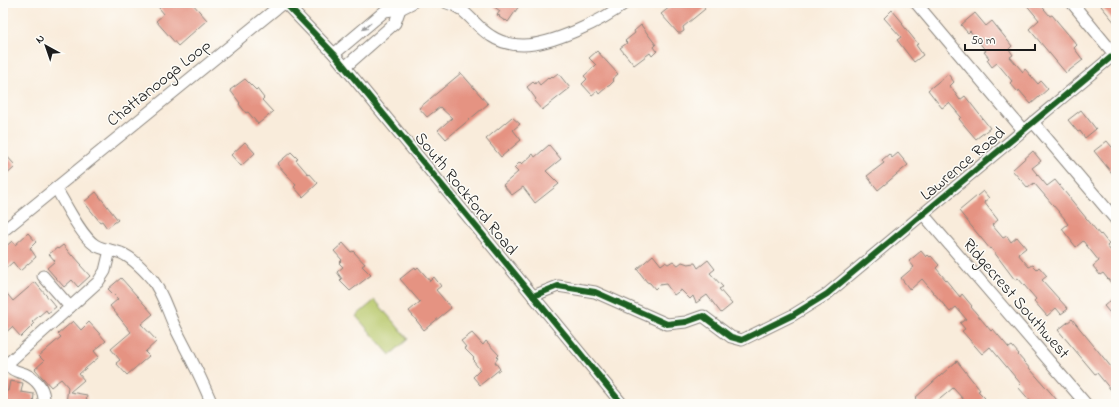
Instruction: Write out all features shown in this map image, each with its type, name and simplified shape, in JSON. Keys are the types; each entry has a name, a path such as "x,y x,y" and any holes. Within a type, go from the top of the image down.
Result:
{"street":[{"name":"South Rockford Road","path":"284,3 345,67 622,404"},
{"name":"Chattanooga Loop","path":"3,231 284,3"},
{"path":"334,54 385,11 400,9 412,3"},
{"path":"447,3 453,4 462,10 482,30 491,36 512,44 523,45 552,39 592,24 625,3"},
{"path":"916,3 1023,130"},
{"path":"1072,3 1115,54"},
{"path":"345,67 395,23 400,9"},
{"name":"Lawrence Road","path":"533,296 558,286 596,292 667,324 686,322 703,316 731,337 742,340 793,315 827,294 1115,54"},
{"path":"1033,122 1116,220"},
{"path":"56,188 75,221 88,239 95,245 121,253 130,258 152,279 212,404"},
{"name":"Ridgecrest Southwest","path":"923,214 1086,404"},
{"path":"44,404 43,393 39,385 25,374 15,371 5,363 98,282 104,271 110,250"},
{"path":"43,276 70,307"}],"green space":[{"path":"375,300 408,339 390,355 356,316"}],"building":[{"path":"155,3 192,3 207,20 178,46 156,21 164,14"},
{"path":"489,3 521,3 508,22 497,15 500,11"},
{"path":"675,3 700,3 705,9 683,27 684,31 681,33 678,33 661,14"},
{"path":"1025,3 1039,3 1050,16 1052,15 1077,45 1074,48 1083,60 1066,73 1029,29 1039,20"},
{"path":"1104,3 1113,3 1116,6 1116,24 1101,6"},
{"path":"892,10 918,44 916,45 923,55 914,62 897,40 901,37 884,18"},
{"path":"975,13 986,26 992,21 1012,46 1009,49 1013,55 1010,57 1023,72 1025,69 1038,84 1041,81 1048,89 1031,104 1019,90 1018,92 1010,83 1012,81 997,63 992,67 987,60 989,58 984,52 986,51 970,31 968,33 961,25"},
{"path":"641,25 656,45 654,47 657,51 652,56 650,53 634,65 620,48 627,43 625,41 635,33 634,31"},
{"path":"597,51 618,74 612,79 614,81 609,86 599,94 597,91 592,95 582,84 587,79 584,76 596,65 589,58"},
{"path":"461,73 488,104 446,139 438,130 452,118 440,107 427,117 419,108"},
{"path":"558,73 570,88 542,110 534,101 536,99 527,87 533,82 535,84 537,81 540,85 548,78 553,77"},
{"path":"948,74 954,82 950,86 960,100 965,96 990,128 976,139 959,119 961,117 949,103 942,108 928,90"},
{"path":"245,79 256,90 257,89 264,98 262,100 273,112 258,124 248,112 246,113 230,90"},
{"path":"1081,110 1096,129 1085,138 1068,120"},
{"path":"512,117 520,124 513,130 521,140 501,157 486,139"},
{"path":"1107,141 1116,152 1116,178 1094,151"},
{"path":"245,142 255,153 241,166 231,155"},
{"path":"549,145 561,159 546,171 559,184 535,203 523,187 512,195 503,185 518,172 514,168 520,162 522,164 533,154 535,157"},
{"path":"1033,151 1041,161 1032,168 1047,186 1055,180 1109,244 1107,246 1116,257 1116,289 1103,273 1100,275 1093,266 1099,261 1083,241 1076,247 1062,229 1068,224 1065,219 1034,183 1028,188 1012,170"},
{"path":"3,152 15,165 15,167 3,178"},
{"path":"291,152 298,159 296,160 308,174 309,173 318,183 303,197 294,187 296,185 277,164"},
{"path":"898,153 908,165 878,190 867,176 884,163 882,160 889,154 892,158"},
{"path":"983,191 989,198 984,202 998,220 992,225 1003,238 1007,236 1011,242 1017,237 1026,248 1018,254 1029,267 1033,265 1037,269 1039,267 1047,276 1042,280 1068,309 1061,314 1056,308 1047,316 1034,301 1036,299 1018,278 1015,280 991,248 990,249 959,211"},
{"path":"96,192 118,220 107,228 102,221 100,222 84,202"},
{"path":"28,233 36,242 30,248 36,257 20,271 13,262 3,271 3,249 12,241 15,245"},
{"path":"343,243 365,264 362,266 371,275 350,291 340,281 342,279 337,272 343,267 339,263 342,260 334,251"},
{"path":"63,245 90,276 78,287 72,280 64,287 47,268 55,261 49,254"},
{"path":"921,251 926,257 928,255 930,257 931,256 939,265 936,268 960,297 962,294 991,331 993,329 1009,348 1012,346 1057,400 1052,404 1033,404 1018,387 1021,384 990,347 982,354 962,331 965,329 960,323 966,319 956,307 950,312 922,279 910,290 901,278 914,267 909,261"},
{"path":"653,255 661,265 665,262 668,264 673,261 678,265 682,262 688,264 695,263 698,268 708,260 715,269 710,273 723,287 719,289 732,304 721,313 707,295 696,303 693,296 690,299 681,290 674,295 666,284 659,285 655,289 650,283 647,282 637,269"},
{"path":"415,267 416,269 418,267 430,281 434,277 441,286 436,290 451,308 424,330 409,311 420,302 400,279"},
{"path":"121,278 153,314 141,324 157,341 145,352 149,356 127,375 116,363 120,360 111,349 131,332 110,306 118,299 108,289"},
{"path":"35,282 56,307 48,313 46,310 32,322 34,324 21,337 12,327 3,335 3,289 13,301"},
{"path":"1116,296 1116,320 1104,306"},
{"path":"1072,319 1116,373 1116,396 1097,373 1095,374 1058,330"},
{"path":"73,321 81,330 89,322 106,341 94,351 99,357 79,374 84,380 70,392 87,395 86,404 66,404 68,387 61,379 51,387 35,369 44,361 39,356 61,337 58,334"},
{"path":"472,333 483,345 486,341 499,355 495,362 500,369 480,385 473,377 480,370 474,362 474,358 464,348 466,347 461,341"},
{"path":"957,361 980,390 978,391 985,398 978,404 960,404 964,400 953,388 934,404 920,404 915,398"},
{"path":"10,381 23,383 21,392 34,394 33,404 3,404 3,390 8,391"}],"cycle path":[{"path":"285,3 334,54 622,404"},
{"path":"533,296 558,286 595,292 667,324 686,322 703,316 731,337 742,340 793,315 827,294 1116,53"}]}
